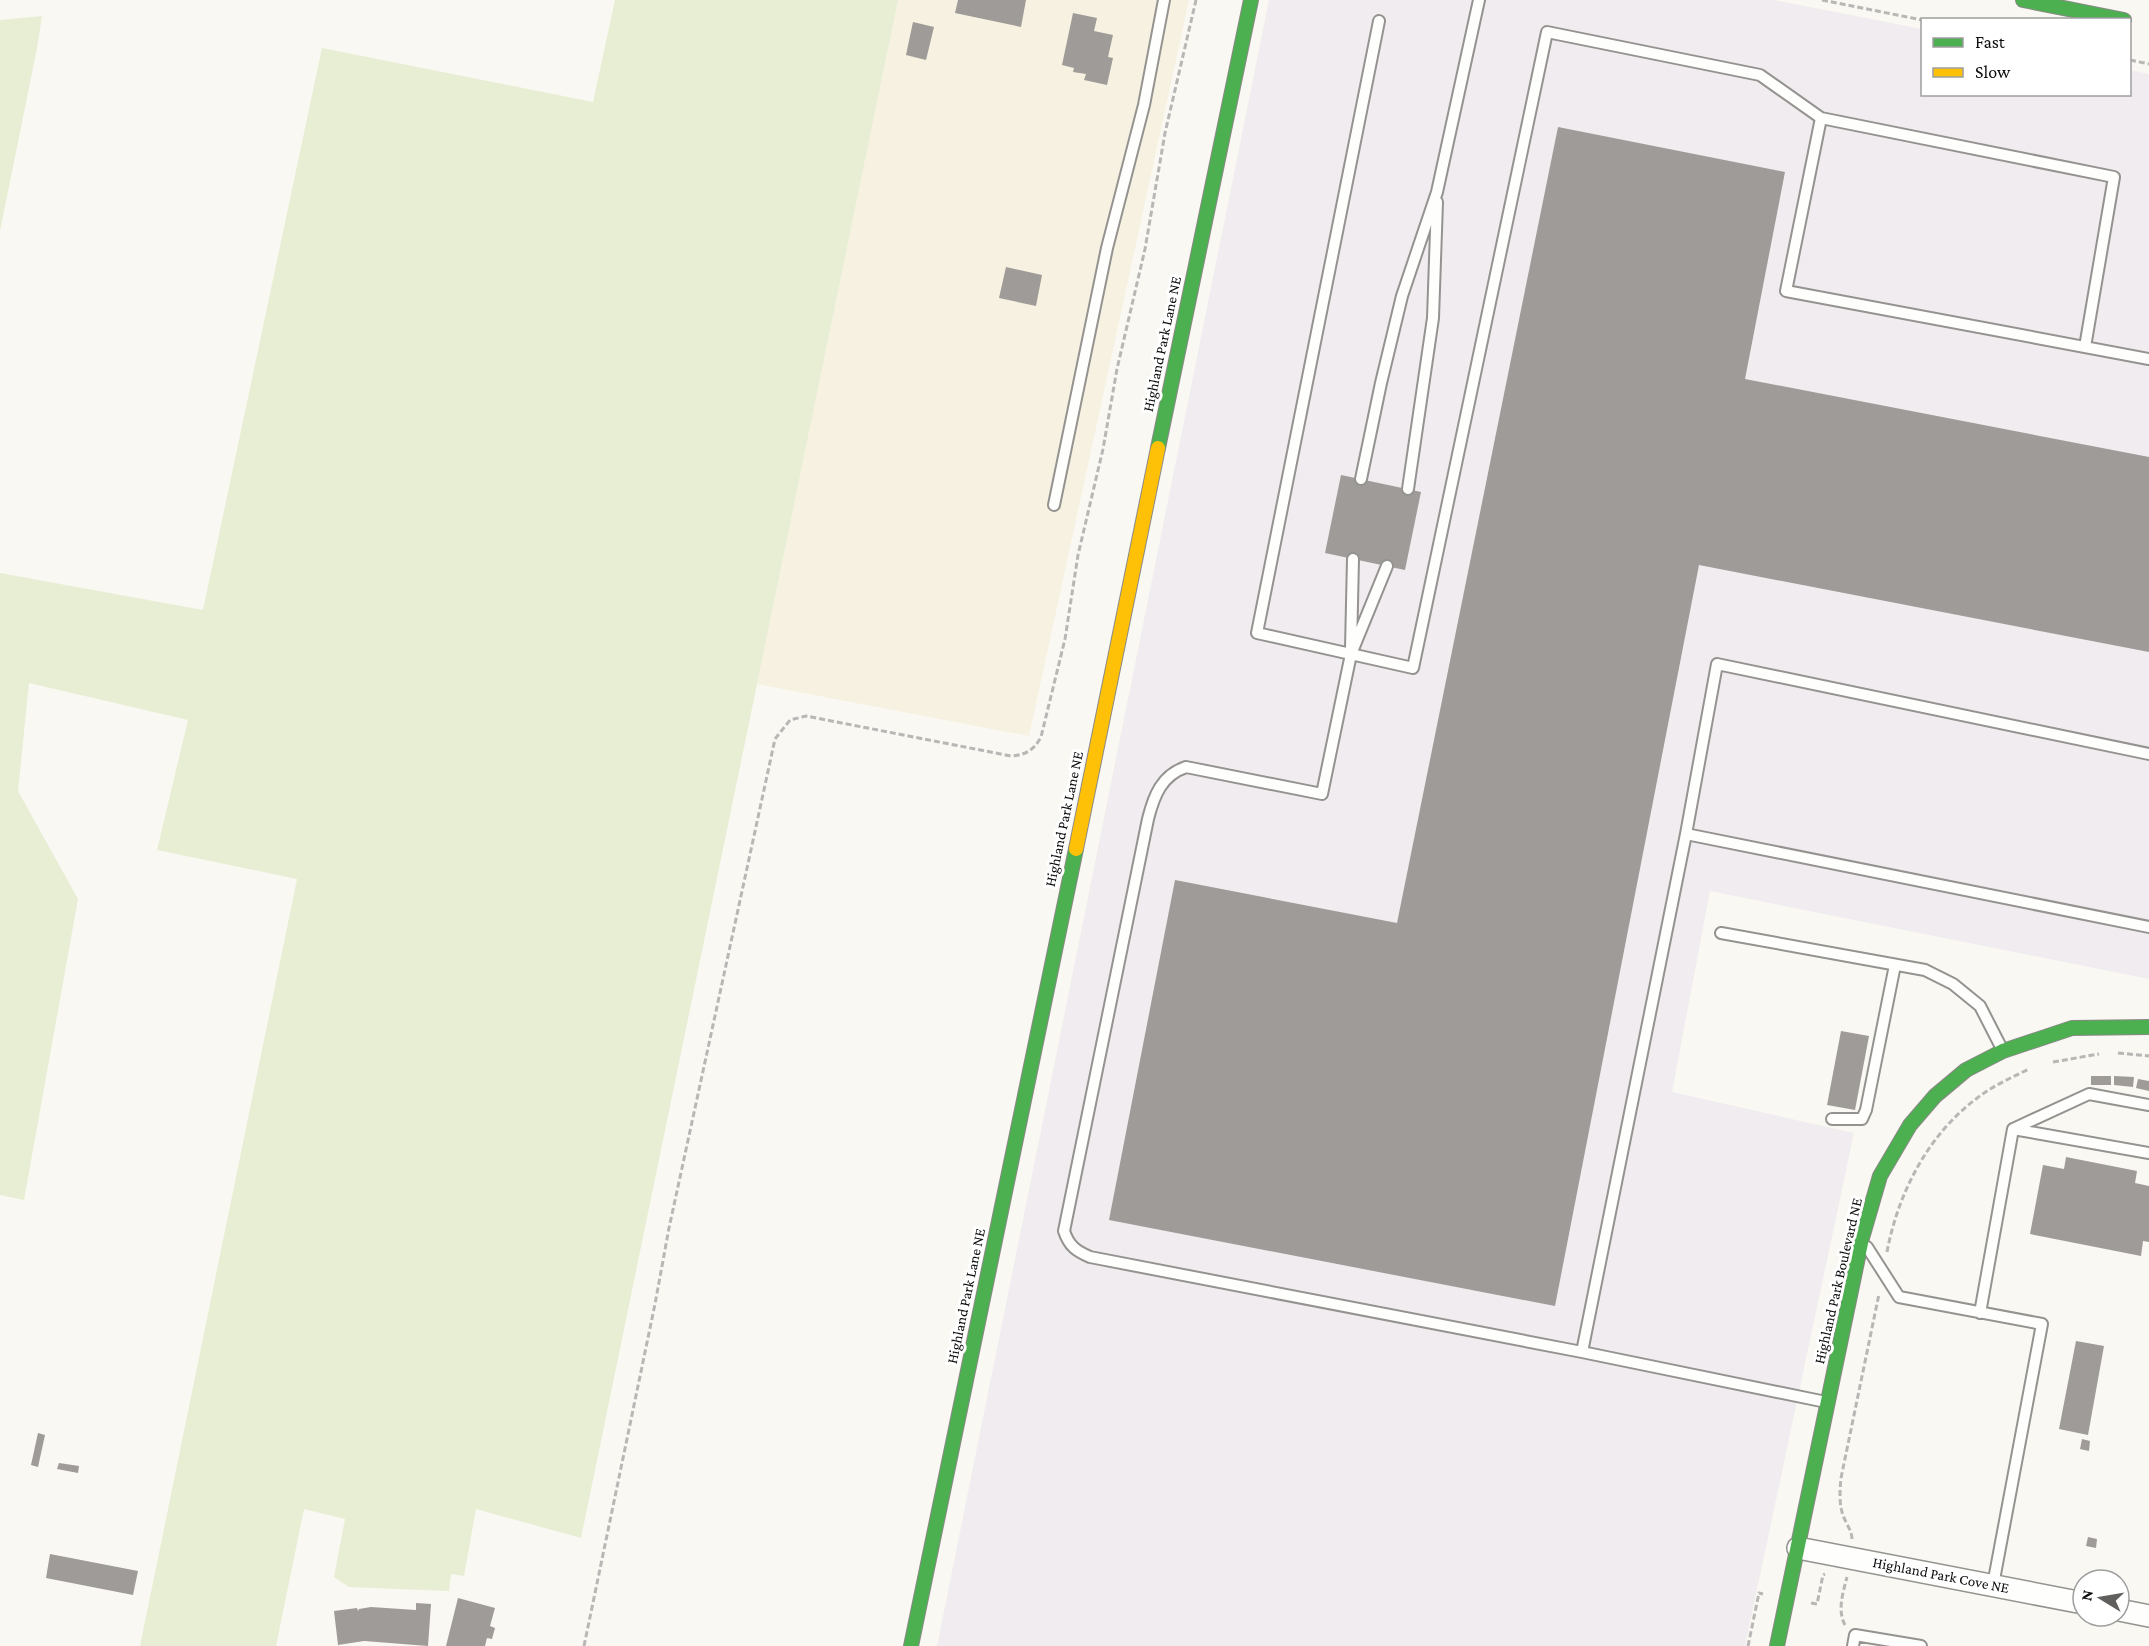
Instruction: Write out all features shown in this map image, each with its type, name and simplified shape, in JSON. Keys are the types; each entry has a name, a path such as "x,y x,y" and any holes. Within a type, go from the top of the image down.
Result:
{"street":[{"name":"Highland Park Lane NE","path":"911,1646 1251,0"},
{"path":"2023,0 2064,4 2116,18"},
{"name":"Highland Park Boulevard NE","path":"1777,1646 1862,1238 1880,1176 1910,1125 1935,1096 1966,1070 2003,1051 2072,1028 2149,1026"},
{"name":"Highland Park Cove NE","path":"1798,1548 2071,1601"},
{"path":"2131,1612 2149,1616"}],"lane":[{"path":"1054,504 1107,248 1144,105 1164,0"},
{"path":"1361,479 1402,296 1437,192 1479,0"},
{"path":"1379,21 1257,633 1413,668 1547,32 1760,75 1821,118 2114,177 2085,347"},
{"path":"1821,118 1786,291 2149,359"},
{"path":"1408,489 1433,318 1437,192"},
{"path":"1353,559 1351,654 1322,794 1186,767 1174,771 1163,781 1154,798 1145,830 1064,1231 1069,1244 1090,1257 1828,1402"},
{"path":"1351,654 1387,566"},
{"path":"1582,1352 1686,834 1717,664 2149,754"},
{"path":"1686,834 2149,927"},
{"path":"1721,933 1925,970 1953,984 1980,1006 2003,1051"},
{"path":"1832,1119 1862,1119 1866,1110 1895,965"},
{"path":"2013,1128 2089,1094 2149,1105"},
{"path":"1980,1313 2013,1128"},
{"path":"2013,1128 2149,1153"},
{"path":"1862,1238 1883,1275 1899,1297 2042,1324 1993,1585"},
{"path":"1854,1640 1920,1646"}],"path":[{"path":"584,1646 669,1228 775,739 790,720 806,716 1011,756 1030,751 1041,737 1065,639 1078,555 1145,249 1165,133 1196,0"},
{"path":"1822,0 1921,20"},
{"path":"2131,60 2149,64"},
{"path":"2113,1053 2149,1056"},
{"path":"2046,1064 2073,1057 2102,1054"},
{"path":"1887,1255 1894,1225 1907,1190 1932,1145 1954,1118 1978,1098 2005,1081 2038,1067"},
{"path":"1853,1535 1841,1509 1840,1478 1881,1285"},
{"path":"1807,1603 1817,1605 1823,1575 1832,1574"},
{"path":"1839,1575 1847,1575 1840,1607 1842,1619 1854,1640"},
{"path":"1748,1646 1759,1593 1767,1595"}],"shaded area":[{"path":"898,0 1189,0 1029,736 757,684"},
{"path":"1269,0 1774,0 1921,29 1921,96 2131,96 2131,70 2149,74 2149,979 1710,891 1672,1092 1854,1133 1745,1646 937,1646"}],"green space":[{"path":"615,0 898,0 581,1538 476,1509 464,1576 451,1574 449,1591 349,1587 334,1577 345,1519 304,1509 276,1646 140,1646 297,879 157,850 188,720 29,683 18,791 78,899 24,1200 0,1195 0,573 203,610 322,48 593,102"},
{"path":"42,16 37,48 0,231 0,20"}],"building":[{"path":"958,0 1026,0 1021,27 955,13"},
{"path":"1073,13 1097,18 1094,31 1113,35 1108,57 1113,58 1107,85 1084,80 1086,74 1073,72 1074,68 1062,65"},
{"path":"913,22 934,27 926,60 906,55"},
{"path":"1558,127 1785,172 1745,379 2149,457 2149,652 1699,565 1555,1306 1109,1220 1175,880 1397,923"},
{"path":"1006,267 1042,275 1036,306 999,298"},
{"path":"1341,475 1421,492 1405,570 1325,553"},
{"path":"1841,1031 1869,1036 1855,1110 1827,1105"},
{"path":"2091,1076 2111,1076 2111,1085 2091,1085"},
{"path":"2114,1076 2134,1077 2133,1087 2114,1085"},
{"path":"2138,1079 2149,1081 2149,1091 2136,1088"},
{"path":"2066,1157 2137,1171 2135,1183 2149,1186 2149,1242 2143,1241 2141,1256 2030,1234 2043,1165 2064,1169"},
{"path":"2076,1341 2104,1346 2088,1435 2059,1429"},
{"path":"38,1433 45,1435 38,1467 31,1465"},
{"path":"2082,1439 2090,1441 2089,1451 2080,1449"},
{"path":"59,1463 79,1466 78,1473 57,1469"},
{"path":"2088,1537 2097,1539 2096,1548 2086,1546"},
{"path":"50,1554 138,1571 133,1595 46,1578"},
{"path":"458,1598 495,1608 490,1626 495,1628 492,1639 487,1638 485,1646 446,1646"},
{"path":"416,1603 431,1604 428,1646 364,1641 338,1645 334,1611 357,1608 358,1611 371,1607 416,1610"}],"traffic: fast":[{"path":"1158,448 1251,0"},
{"path":"2023,0 2114,18"},
{"path":"911,1646 1076,849"},
{"path":"1777,1646 1862,1238 1880,1176 1910,1125 1935,1096 1966,1070 2003,1051 2072,1028 2149,1027"}],"traffic: slow":[{"path":"1076,849 1158,448"}]}
